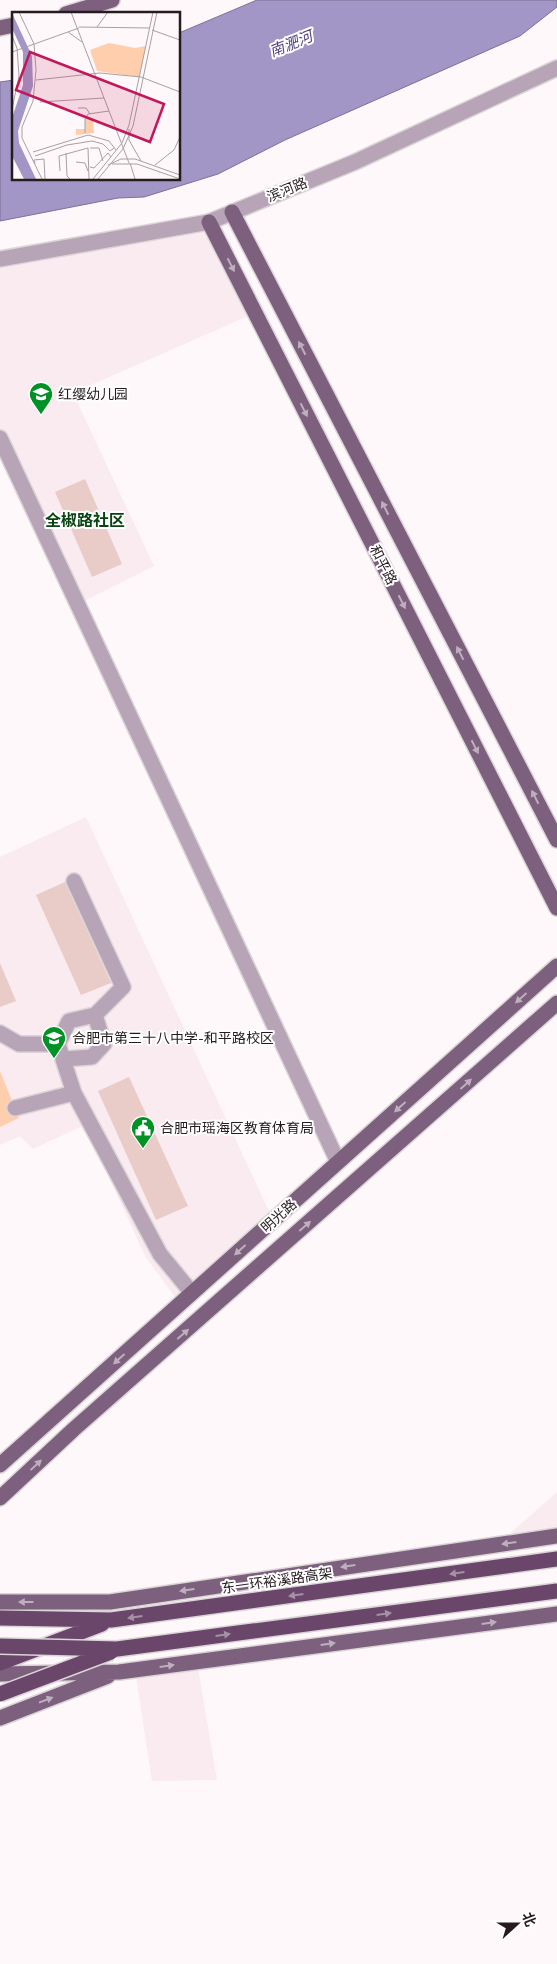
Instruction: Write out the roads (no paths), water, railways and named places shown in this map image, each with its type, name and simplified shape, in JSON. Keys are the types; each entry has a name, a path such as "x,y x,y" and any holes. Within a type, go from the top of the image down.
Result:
{"highway":[{"name":"东一环裕溪路高架","path":"0,1618 111,1620 557,1559"},
{"path":"0,1646 117,1649 557,1590"},
{"path":"0,1663 111,1620"},
{"path":"0,1694 117,1649"}],"main road":[{"path":"73,12 112,0"},
{"name":"和平路","path":"232,212 557,840"},
{"name":"和平路","path":"209,222 557,908"},
{"name":"明光路","path":"0,1465 557,966"},
{"name":"明光路","path":"0,1498 74,1429 557,1003"},
{"path":"0,1602 110,1602 557,1536"},
{"path":"0,1674 119,1672 557,1614"},
{"path":"0,1718 119,1672"}],"street":[{"name":"滨河路","path":"0,259 209,222 355,162 557,68"},
{"path":"0,438 338,1162"},
{"path":"74,881 123,987 95,1016 69,1021 58,1044 74,1093 160,1254 192,1293"},
{"path":"64,1059 92,1057 104,1044 95,1016"},
{"path":"0,1033 19,1044 58,1044"},
{"path":"15,1108 74,1093"}],"water":[{"name":"南淝河","path":"257,0 557,0 557,7 520,36 285,140 218,174 144,197 118,198 0,221 0,82 12,80 12,180 180,180 180,33"}],"place":[{"name":"红缨幼儿园","path":"41,415"},
{"name":"合肥市第三十八中学-和平路校区","path":"54,1059"},
{"name":"合肥市瑶海区教育体育局","path":"143,1149"}],"district":[{"name":"全椒路社区","path":"85,521"}]}
